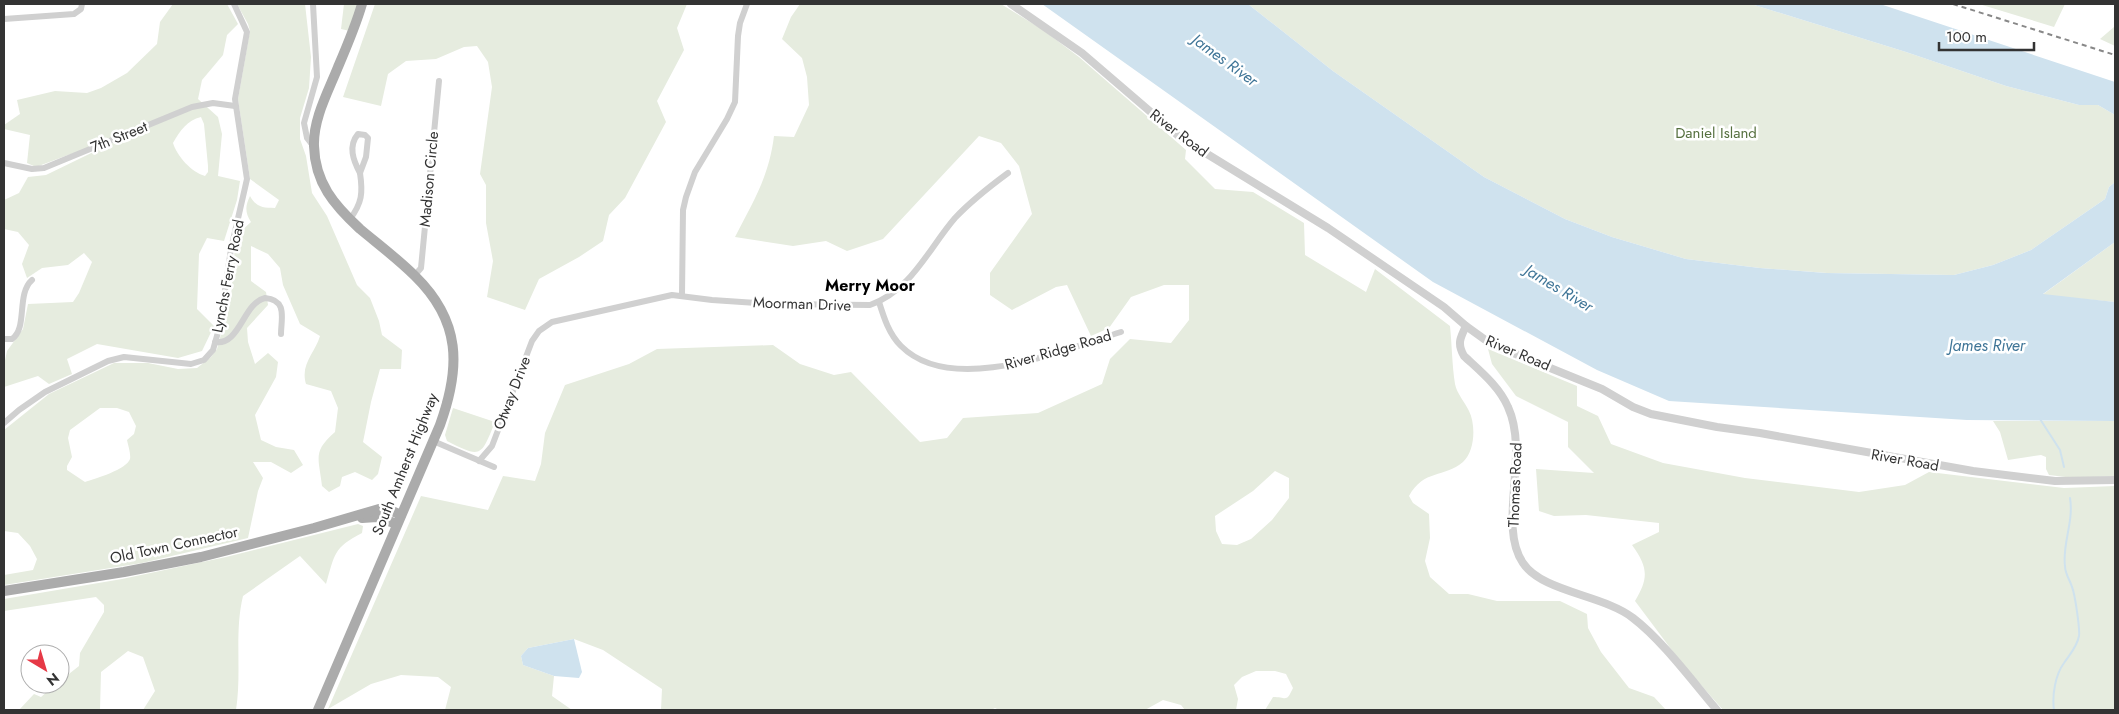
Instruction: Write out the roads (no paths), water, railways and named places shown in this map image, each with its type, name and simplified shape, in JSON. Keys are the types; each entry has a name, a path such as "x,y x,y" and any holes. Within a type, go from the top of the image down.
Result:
{"main road":[{"name":"South Amherst Highway","path":"318,710 433,441 451,391 455,361 451,338 443,315 431,295 415,276 334,204 317,171 314,131 362,4"},
{"name":"South Amherst Highway","path":"314,146 368,4"},
{"name":"Old Town Connector","path":"4,591 124,572 201,557 379,509 390,510 399,520"}],"street":[{"path":"4,18 61,15 78,12 82,4"},
{"name":"Lynchs Ferry Road","path":"4,423 45,392 108,360 124,357 191,364 204,360 208,356 215,342 225,301 231,250 247,184 247,171 235,106 236,88 247,32 234,4"},
{"path":"313,4 317,77 304,122 307,138 314,146"},
{"path":"682,295 683,210 695,172 735,102 738,36 740,23 747,4"},
{"name":"River Road","path":"1011,4 1082,53 1181,138 1328,228 1444,307 1466,326 1492,344 1602,389 1633,407 1651,414 1717,427 1982,472 2055,481 2115,480"},
{"name":"Madison Circle","path":"415,276 421,268 439,81"},
{"name":"7th Street","path":"4,163 32,170 44,168 192,107 213,103 235,106"},
{"path":"350,219 360,206 362,186 360,173 351,150 354,139 358,134 365,134 368,138 366,158 360,173"},
{"name":"Moorman Drive","path":"544,326 552,322 661,296 682,295 712,300 773,304 860,306 879,302 913,274 947,228 968,205 1008,173"},
{"path":"4,339 12,339 18,332 25,293 27,286 32,280"},
{"path":"215,342 222,343 228,340 252,307 258,301 265,298 277,303 283,312 280,334"},
{"name":"River Ridge Road","path":"879,302 889,330 901,346 920,360 945,368 984,368 1025,362 1121,332"},
{"name":"Otway Drive","path":"479,461 492,446 532,342 544,326"},
{"name":"Thomas Road","path":"1466,326 1460,338 1460,348 1464,356 1499,392 1508,408 1515,427 1517,456 1513,521 1516,548 1523,563 1542,579 1615,607 1633,618 1649,633 1717,710"},
{"path":"433,441 494,467"}],"water":[{"name":"James River","path":"1042,4 1248,4 1333,71 1484,177 1565,219 1612,237 1686,259 1760,268 1826,273 1954,275 1993,265 2031,250 2105,199 2109,187 2115,182 2115,242 2043,294 2115,302 2115,421 1967,420 1669,401 1597,370 1433,282"},
{"path":"1751,4 1880,4 2115,82 2115,115 2098,105 2079,105 2006,86 1906,52"},
{"path":"574,639 582,672 579,678 554,676 523,665 521,656 528,648"}],"waterway":[{"path":"2040,419 2060,450 2064,467"},
{"path":"2054,710 2053,698 2058,673 2075,647 2079,636 2074,597 2065,566 2065,549 2071,507 2070,498"}],"railway":[{"path":"1953,4 2115,55"}],"district":[{"name":"Merry Moor","path":"870,285"}],"park label":[{"name":"Daniel Island","path":"1716,133"}]}
